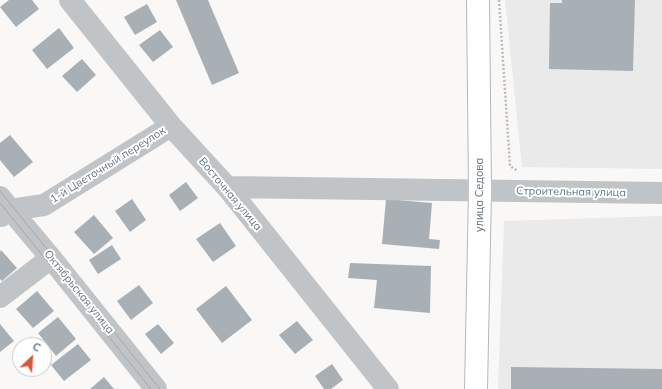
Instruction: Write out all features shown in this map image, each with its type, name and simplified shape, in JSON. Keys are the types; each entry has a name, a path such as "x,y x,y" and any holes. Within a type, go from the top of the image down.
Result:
{"main road":[{"name":"улица Седова","path":"476,389 480,191 478,0"}],"street":[{"name":"Восточная улица","path":"70,0 171,126 228,188 388,389"},
{"name":"1-й Цветочный переулок","path":"3,208 44,205 171,126"},
{"name":"Строительная улица","path":"228,188 662,193"},
{"name":"Октябрьская улица","path":"3,208 51,258 156,389"},
{"path":"0,297 51,258"}],"path":[{"path":"499,0 510,166 522,174"}],"shaded area":[{"path":"505,0 662,0 662,169 522,167"},
{"path":"662,216 662,389 498,389 504,221"}],"building":[{"path":"9,0 32,0 39,9 16,27 0,7"},
{"path":"176,0 208,0 239,73 212,85"},
{"path":"562,0 635,0 633,71 549,69 550,3 562,3"},
{"path":"147,4 157,22 135,35 124,17"},
{"path":"59,28 74,48 47,69 32,50"},
{"path":"160,30 173,47 153,62 139,45"},
{"path":"82,59 96,75 77,92 62,76"},
{"path":"10,135 33,162 14,177 0,160 0,143"},
{"path":"186,182 198,198 180,211 169,195"},
{"path":"132,199 146,220 130,232 115,211"},
{"path":"386,199 432,203 429,239 440,240 439,249 382,244"},
{"path":"94,215 113,238 94,254 74,232"},
{"path":"220,223 236,246 213,262 196,239"},
{"path":"112,245 121,259 98,274 89,260"},
{"path":"1,250 17,268 2,281 0,279"},
{"path":"350,263 431,266 430,313 374,308 377,280 348,278"},
{"path":"139,285 153,303 131,320 117,301"},
{"path":"226,286 252,320 222,343 196,309"},
{"path":"37,291 54,311 33,328 16,309"},
{"path":"58,317 76,339 56,356 52,351 52,337 41,337 38,333"},
{"path":"297,321 313,340 295,354 279,335"},
{"path":"0,324 12,339 12,343 0,352"},
{"path":"158,324 174,343 161,354 145,334"},
{"path":"78,344 91,360 64,381 52,364"},
{"path":"332,364 343,380 331,389 324,389 315,376"},
{"path":"511,367 662,369 662,389 511,389"},
{"path":"104,377 114,389 90,389"}],"tram line":[{"path":"0,191 160,389"},
{"path":"0,203 151,389"}]}
